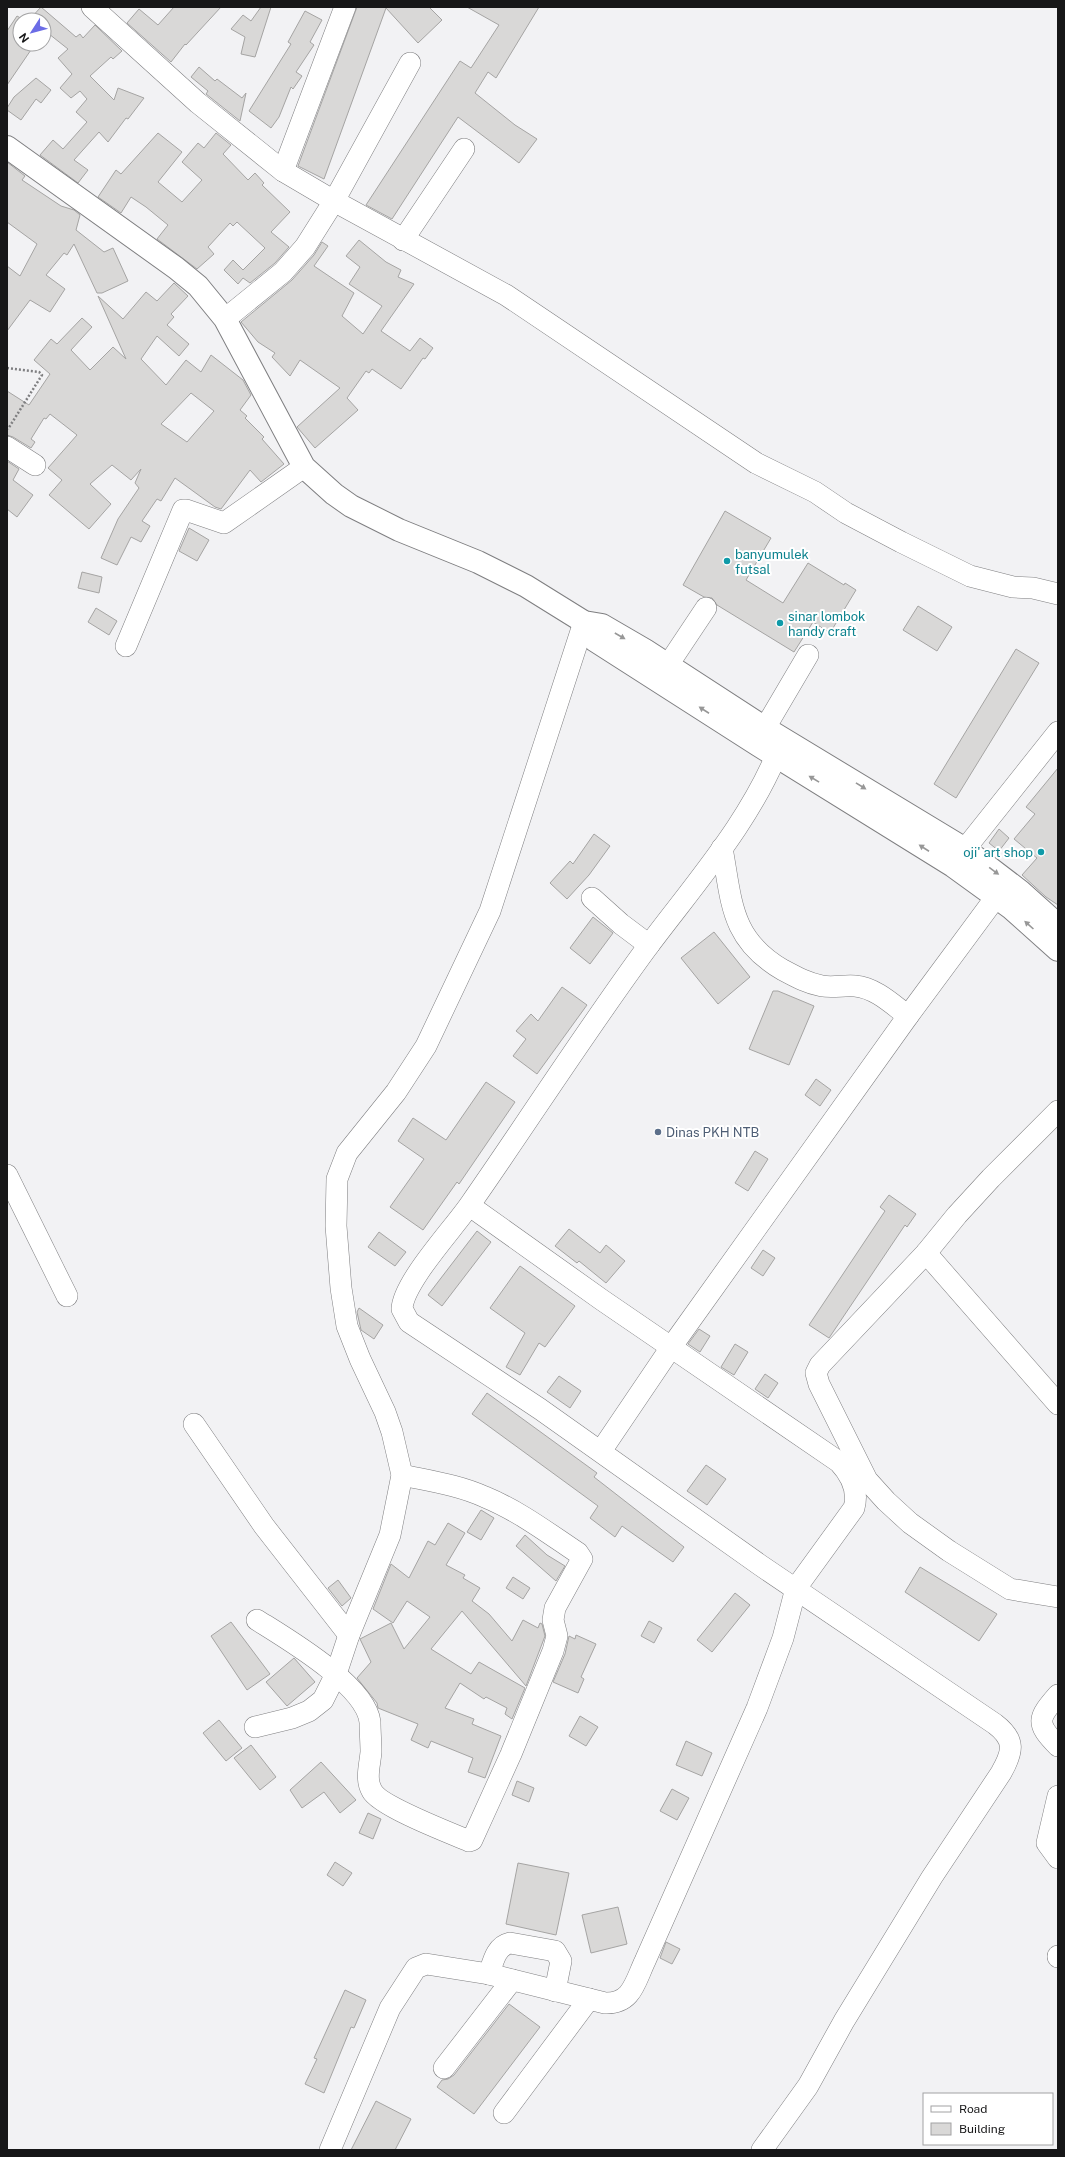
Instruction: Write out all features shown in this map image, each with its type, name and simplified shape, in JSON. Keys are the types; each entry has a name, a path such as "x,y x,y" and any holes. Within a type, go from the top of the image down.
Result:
{"main road":[{"path":"7,147 184,274 210,300 225,319 304,467 334,494 351,506 399,530 478,562 526,586 584,622 602,625 668,665 770,742 880,819 953,866 1009,899 1058,924"},
{"path":"584,622 594,640 770,742 965,850 1058,950"}],"street":[{"path":"92,7 198,103 284,171 403,240 506,295 756,463 815,492 846,513 970,576 1013,587 1033,588 1058,594"},
{"path":"284,171 345,7"},
{"path":"225,319 262,291 293,262 316,231 410,63"},
{"path":"403,240 464,149"},
{"path":"7,447 35,465"},
{"path":"126,646 182,510 224,523 304,467"},
{"path":"668,665 706,608"},
{"path":"255,1727 292,1718 309,1711 322,1700 336,1674 349,1635 390,1535 402,1476 392,1432 385,1412 360,1360 347,1326 341,1288 336,1226 336,1179 347,1153 396,1092 426,1046 490,911 584,622"},
{"path":"770,2147 808,2086 844,2021 932,1877 1008,1761 1011,1748 1007,1734 995,1724 805,1595 601,1451 409,1322 403,1313 402,1303 405,1293 445,1236 470,1206 559,1074 649,945 722,848 808,655"},
{"path":"965,850 1058,732"},
{"path":"722,848 736,917 745,936 756,951 770,962 806,983 825,986 857,986 872,990 908,1016"},
{"path":"592,898 621,924 649,945"},
{"path":"601,1451 672,1346 908,1016 1009,899"},
{"path":"1058,1111 991,1178 957,1215 926,1254 820,1365 816,1373 819,1384 867,1480 886,1501 910,1523 949,1551 1010,1589 1025,1593 1058,1597"},
{"path":"7,1175 67,1296"},
{"path":"330,2150 390,2008 416,1968 426,1964 489,1974 555,1991 616,2004 623,2000 630,1991 757,1708 783,1638 805,1595 854,1508 856,1493 851,1478 839,1462 596,1295 470,1206"},
{"path":"926,1254 1058,1404"},
{"path":"194,1424 264,1526 349,1635"},
{"path":"257,1620 336,1674 366,1709 370,1720 371,1753 368,1781 372,1792 394,1807 468,1841 472,1840 511,1754 553,1651 557,1636 553,1620 555,1608 582,1559 578,1553 515,1512 485,1497 448,1484 402,1476"},
{"path":"1058,1695 1045,1711 1041,1722 1044,1731 1058,1746"},
{"path":"1058,1796 1048,1843 1058,1858"},
{"path":"489,1974 499,1950 504,1945 510,1943 555,1951 561,1961 555,1991"},
{"path":"444,2068 512,1980"},
{"path":"504,2113 589,1999"}],"path":[{"path":"7,368 39,372 42,378 7,431"}],"building":[{"path":"41,7 47,12 36,12"},
{"path":"174,7 221,7 186,45 185,44 171,62 127,23 139,9 158,25"},
{"path":"261,7 271,7 255,57 241,54 245,37 231,29 243,15 251,21"},
{"path":"357,7 429,7 442,20 418,43 386,8 324,179 298,166"},
{"path":"467,7 539,7 496,78 488,72 475,93 515,125 537,139 519,163 458,117 392,219 366,205 460,61 471,68 499,25"},
{"path":"305,11 322,20 310,42 314,45 296,72 302,76 293,89 291,87 279,117 271,128 249,111 291,44 288,42"},
{"path":"52,16 76,37 80,34 83,38 95,25 122,51 113,59 111,57 90,76 114,100 118,88 144,98 128,119 126,118 108,142 99,132 74,160 88,170 78,183 40,155 53,140 63,149 87,122 76,112 87,99 80,91 71,98 60,88 72,74 58,58 68,49 52,36"},
{"path":"12,24 12,52 30,52 7,85 7,31"},
{"path":"199,67 215,81 217,79 242,98 246,93 240,121 206,94 208,91 191,77"},
{"path":"36,78 51,90 41,103 36,99 21,120 7,110 7,108 14,97"},
{"path":"158,133 182,152 158,182 182,202 202,180 182,162 198,143 204,148 216,133 231,145 223,154 248,180 255,173 264,183 262,185 290,212 271,232 289,247 275,263 250,283 243,278 238,284 224,270 233,260 243,270 265,248 237,222 233,226 230,223 208,247 214,254 197,269 157,239 168,225 146,207 131,197 121,213 98,197 116,170 121,174"},
{"path":"7,162 25,176 22,180 61,206 74,210 80,215 76,230 104,252 113,248 128,281 102,293 97,293 74,244 67,255 64,253 46,275 65,289 50,312 30,300 7,331 7,266 20,276 37,244 7,222"},
{"path":"359,240 386,262 401,270 398,277 414,284 381,331 410,351 420,338 433,348 425,359 423,358 401,389 372,369 369,373 366,371 347,398 358,410 315,448 297,427 340,388 300,360 290,376 272,357 275,353 258,342 241,322 292,280 314,255 322,242 328,246 314,266 354,293 342,316 363,334 382,306 349,284 360,267 346,256"},
{"path":"174,283 188,296 171,314 174,317 167,325 189,344 179,356 157,336 141,359 166,385 186,360 201,372 211,355 243,380 251,395 240,410 247,416 245,418 264,437 262,439 284,464 261,482 250,470 221,509 215,507 175,478 161,501 157,499 142,521 150,526 141,542 131,537 117,565 101,558 118,519 139,488 135,483 141,469 131,480 112,465 90,484 111,504 89,529 49,495 62,480 48,468 77,435 50,414 46,419 44,418 31,439 35,442 31,448 7,435 7,391 29,405 50,374 34,360 51,339 57,344 82,318 92,327 71,350 90,370 113,347 126,359 98,296 123,319 146,292 157,301","holes":["191,393 214,411 187,442 161,424"]},
{"path":"7,461 19,469 13,480 33,495 17,517 7,509"},
{"path":"725,511 771,538 746,580 783,603 808,563 844,585 845,583 856,590 830,633 813,622 794,652 717,605 712,598 704,597 683,585"},
{"path":"189,528 209,540 197,561 179,551"},
{"path":"82,572 102,577 99,593 78,588"},
{"path":"918,606 952,627 937,651 903,630"},
{"path":"96,608 117,621 109,635 88,622"},
{"path":"1016,649 1039,663 956,798 934,784"},
{"path":"1058,768 1058,905 1046,897 1022,875 1037,858 1014,839 1035,814 1026,807"},
{"path":"999,829 1009,838 999,851 989,843"},
{"path":"594,834 610,846 589,875 567,899 550,883 570,861 573,864"},
{"path":"593,917 613,933 590,964 570,948"},
{"path":"714,932 750,977 718,1004 681,958"},
{"path":"562,987 587,1005 537,1074 513,1056 526,1039 516,1031 531,1014 538,1021"},
{"path":"773,991 778,991 814,1006 789,1065 749,1049"},
{"path":"816,1079 831,1090 820,1106 805,1095"},
{"path":"486,1082 515,1102 459,1184 457,1182 423,1230 390,1207 424,1159 398,1141 413,1118 446,1140"},
{"path":"755,1151 768,1159 748,1191 735,1183"},
{"path":"889,1195 916,1214 907,1227 905,1225 829,1338 809,1325 885,1211 880,1207"},
{"path":"569,1229 600,1253 606,1245 625,1261 606,1283 579,1261 577,1263 555,1246"},
{"path":"477,1231 491,1242 442,1306 428,1295"},
{"path":"379,1232 406,1252 395,1266 368,1247"},
{"path":"763,1250 775,1258 763,1276 751,1268"},
{"path":"520,1266 575,1306 545,1347 539,1343 520,1375 506,1367 525,1333 490,1308"},
{"path":"359,1308 383,1325 374,1339 361,1330 357,1312"},
{"path":"699,1329 710,1336 700,1352 688,1344"},
{"path":"735,1344 748,1352 734,1375 721,1367"},
{"path":"765,1374 778,1383 768,1398 755,1389"},
{"path":"559,1376 581,1391 570,1408 547,1392"},
{"path":"487,1393 597,1473 594,1477 684,1547 673,1562 622,1526 615,1537 590,1518 598,1506 472,1414"},
{"path":"706,1465 726,1479 707,1505 687,1491"},
{"path":"481,1510 494,1518 481,1540 467,1532"},
{"path":"448,1523 465,1533 446,1565 465,1575 463,1578 480,1588 472,1601 489,1614 512,1641 523,1620 538,1628 540,1623 542,1624 545,1636 526,1686 462,1611 431,1649 471,1674 479,1662 525,1688 512,1719 505,1714 507,1708 486,1697 484,1699 460,1683 445,1708 474,1719 472,1724 501,1736 485,1778 468,1772 473,1758 431,1741 428,1748 411,1740 418,1724 378,1708 377,1703 357,1678 371,1662 360,1639 391,1623 404,1649 430,1617 407,1601 393,1623 373,1609 391,1564 409,1578 428,1541 435,1545"},
{"path":"525,1535 547,1555 565,1566 556,1581 516,1546"},
{"path":"920,1567 997,1614 979,1641 905,1592"},
{"path":"513,1577 530,1588 523,1599 506,1588"},
{"path":"338,1580 351,1598 342,1606 328,1588"},
{"path":"735,1593 750,1605 712,1652 697,1640"},
{"path":"649,1621 662,1628 654,1643 641,1636"},
{"path":"231,1622 270,1674 247,1690 211,1636"},
{"path":"576,1635 596,1644 581,1677 584,1679 578,1693 553,1682 565,1654 569,1636 575,1639"},
{"path":"294,1658 315,1682 287,1706 266,1682"},
{"path":"580,1716 598,1727 586,1746 569,1736"},
{"path":"219,1720 242,1748 226,1761 203,1733"},
{"path":"686,1741 712,1753 702,1776 676,1765"},
{"path":"251,1745 276,1777 260,1790 234,1758"},
{"path":"321,1762 356,1800 340,1813 324,1792 302,1808 290,1790"},
{"path":"517,1781 534,1788 529,1802 512,1795"},
{"path":"672,1789 689,1798 677,1820 660,1811"},
{"path":"368,1813 381,1819 373,1839 359,1833"},
{"path":"335,1862 352,1873 343,1886 327,1875"},
{"path":"518,1863 569,1873 556,1935 506,1924"},
{"path":"618,1907 627,1944 591,1953 582,1915"},
{"path":"666,1942 680,1949 672,1964 660,1958"},
{"path":"345,1990 366,2000 354,2028 351,2027 324,2093 305,2084 317,2059 314,2058"},
{"path":"509,2004 540,2027 474,2114 437,2087 442,2080 448,2079 454,2075"},
{"path":"376,2101 411,2119 395,2150 351,2150"}],"place":[{"name":"banyumulek futsal","path":"727,561"},
{"name":"sinar lombok handy craft","path":"780,623"},
{"name":"oji' art shop","path":"1041,852"},
{"name":"Dinas PKH NTB","path":"658,1132"}]}
